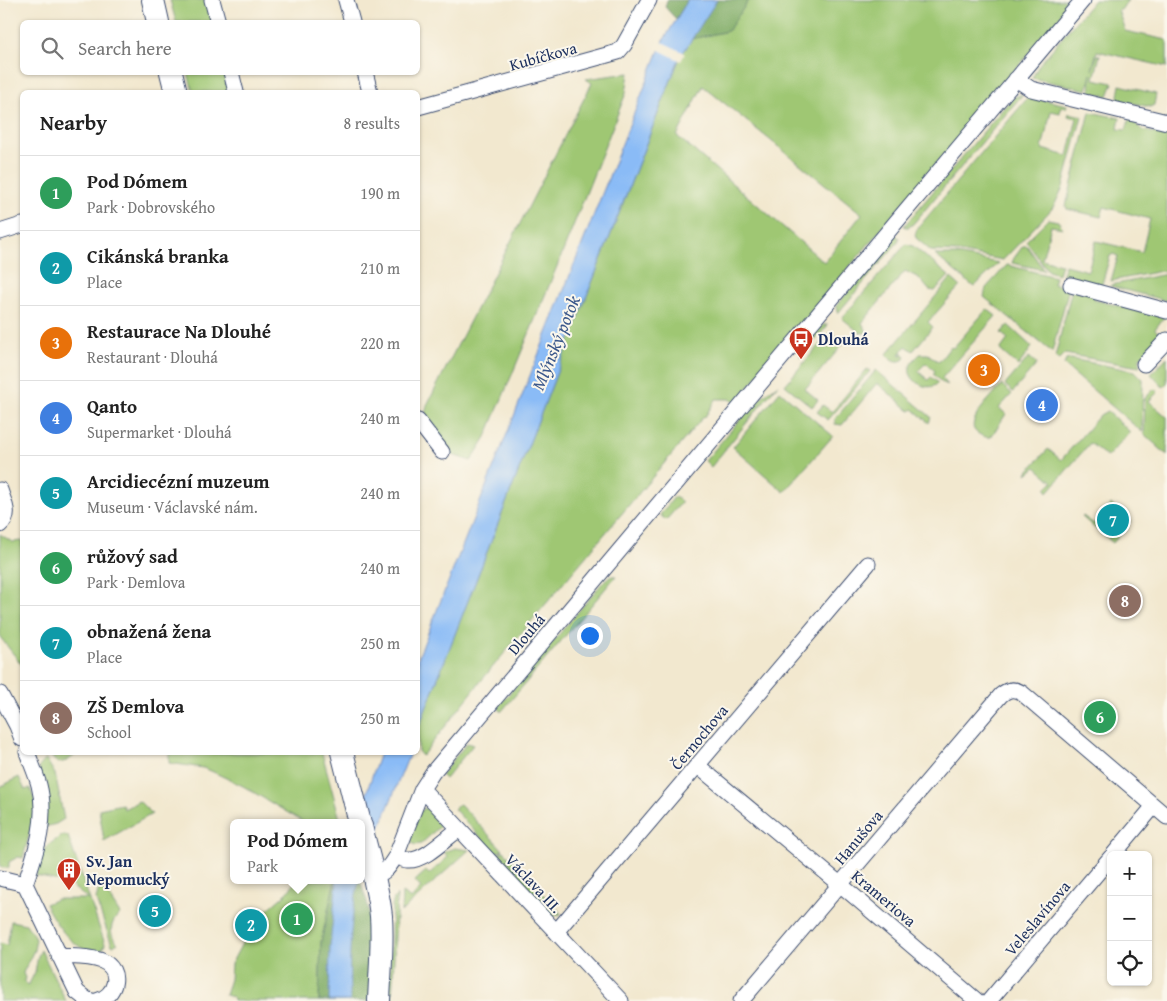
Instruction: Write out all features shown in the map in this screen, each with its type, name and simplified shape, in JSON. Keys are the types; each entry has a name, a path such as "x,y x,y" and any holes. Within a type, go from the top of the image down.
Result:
{"main road":[{"path":"152,0 157,20"},
{"path":"172,75 176,90"},
{"path":"343,755 359,819"},
{"path":"365,843 377,891 382,933 379,1001"}],"street":[{"path":"212,0 217,20"},
{"path":"346,0 351,20"},
{"name":"Kubíčkova","path":"420,107 618,52 624,45 649,0"},
{"name":"Dlouhá","path":"371,866 386,872 396,856 427,780 1083,0"},
{"path":"232,75 236,90"},
{"path":"366,75 370,90"},
{"path":"1016,79 1031,89 1167,122"},
{"path":"0,232 20,226"},
{"path":"1071,285 1167,311"},
{"path":"1144,364 1167,340"},
{"path":"420,424 442,452"},
{"path":"0,490 4,519"},
{"name":"Černochova","path":"556,932 868,564"},
{"name":"Hanušova","path":"741,1001 1001,695 1010,690 1022,693 1154,806"},
{"path":"0,694 20,732"},
{"path":"28,755 39,786 42,807 41,831 25,884 77,992 92,1001"},
{"name":"Krameriova","path":"698,766 977,1001"},
{"name":"Václava III.","path":"422,789 621,1001"},
{"path":"1154,806 1167,817"},
{"name":"Veleslavínova","path":"1116,851 1154,806"},
{"path":"396,856 406,860 416,859 427,854 459,828"},
{"name":"Veleslavínova","path":"989,1001 1107,862"},
{"path":"0,878 25,884"},
{"path":"60,956 97,959 110,966 114,974 114,987 108,996 96,1001"}],"green space":[{"path":"170,0 206,0 211,20 175,20"},
{"path":"667,0 688,0 676,19 665,7"},
{"path":"717,0 749,0 728,31 691,39"},
{"path":"749,0 1074,0 735,403 730,399 716,399 705,417 481,681 422,756 420,754 420,724 682,52 691,39 727,31","holes":["703,86 862,214 824,262 677,136"]},
{"path":"1094,0 1128,0 1121,10 1118,10 1125,31 1167,40 1167,67 1097,51 1092,70 1097,55 1100,55 1094,79 1113,83 1108,96 1090,92 1091,74 1087,90 1032,78 1039,65"},
{"path":"629,73 626,93 486,437 471,461 449,454 425,415 427,405 592,83 586,79"},
{"path":"189,75 226,75 229,90 192,90"},
{"path":"1120,85 1156,94 1154,105 1150,107 1119,100"},
{"path":"1023,94 913,224 905,227 1012,98"},
{"path":"1030,95 1067,105 1066,108 1061,107 1060,113 1051,111 1042,149 1068,156 1077,118 1068,116 1069,113 1082,116 1063,187 1055,204 1003,260 958,252 931,251 916,238 917,229"},
{"path":"1090,112 1120,118 1118,129 1126,130 1131,119 1142,130 1167,136 1167,270 1111,281 1118,256 1113,254 1110,256 1102,284 1063,275 1065,265 1088,271 1096,241 1142,252 1150,219 1104,207 1101,217 1067,209 1066,206"},
{"path":"1048,219 1058,221 1063,228 1051,226 1042,259 1061,264 1058,274 1048,271 1026,241"},
{"path":"896,235 899,238 898,242 838,313 837,306 839,302"},
{"path":"906,244 913,246 949,276 935,291 929,290 919,278 905,271 862,323 868,333 860,333 842,318"},
{"path":"1023,246 1027,246 1044,270 1012,263"},
{"path":"935,255 956,255 999,263 974,287"},
{"path":"1007,265 1055,277 1053,284 1069,288 1052,352 984,297 986,288"},
{"path":"1167,274 1167,301 1110,286 1111,285"},
{"path":"951,278 960,286 928,322 933,327 913,351 906,346 902,351 906,356 903,360 898,361 892,360 886,355"},
{"path":"1072,289 1093,294 1095,300 1165,316 1155,329 1163,338 1157,339 1140,358 1139,367 1065,354 1059,360 1055,357"},
{"path":"987,309 996,316 942,378 948,385 941,382 933,374 935,371 926,363 918,371 928,380 931,377 938,383 929,387 919,384 914,380 911,376 910,367 920,354 928,354 939,362 951,346 953,348"},
{"path":"823,325 828,325 800,358 812,335"},
{"path":"1008,325 1032,347 1018,366 1000,350 1008,339 1001,333"},
{"path":"830,332 844,343 805,389 818,400 812,407 785,385"},
{"path":"1029,357 1037,364 1013,392 1005,385"},
{"path":"1167,357 1167,383 1163,387 1151,374"},
{"path":"1071,359 1135,371 1143,379 1142,432 1064,365 1066,360"},
{"path":"867,369 870,371 828,420 817,412 823,405 832,412"},
{"path":"876,370 931,417 929,423 913,409 910,411 877,383 842,425 835,424 835,419"},
{"path":"778,384 711,467 705,461 754,403"},
{"path":"1002,385 1012,394 999,408 1006,414 991,437 983,436 976,432 973,427 974,422 987,401"},
{"path":"1154,389 1158,392 1149,401 1167,417 1167,455 1144,434 1145,398"},
{"path":"780,391 833,436 784,492 733,447"},
{"path":"1107,411 1130,432 1107,457 1090,443 1048,492 1046,489 1053,482 1036,467 1027,474 1048,449 1061,460 1100,415"},
{"path":"675,496 682,502 666,520 660,515"},
{"path":"1111,504 1123,513 1103,535 1082,517 1094,524"},
{"path":"1125,514 1130,519 1130,522 1113,543 1105,536"},
{"path":"0,534 12,542 20,541 20,662 0,637"},
{"path":"616,576 501,712 498,707 598,588 606,579"},
{"path":"467,743 473,745 445,779 441,775"},
{"path":"50,755 75,755 67,761 58,763"},
{"path":"169,755 323,755 340,819 298,819 243,786 211,771 169,763"},
{"path":"46,759 55,774 64,819 56,824 45,827 39,767"},
{"path":"19,777 25,790 30,788 37,806 23,858 18,857 9,862 9,868 0,867 0,787"},
{"path":"139,801 152,814 104,841 99,809 122,804 124,809"},
{"path":"460,804 503,850 495,853 454,809"},
{"path":"426,808 435,816 440,826 421,844 415,845 410,839 420,811"},
{"path":"64,835 68,836 105,944 103,949 93,951 84,949 76,944 61,929 45,904 57,899 88,899 68,883 36,876 41,855 51,843"},
{"path":"455,848 469,850 401,912 402,893 411,899 421,888 415,881 426,871 429,874 448,857 444,852"},
{"path":"504,851 555,907 555,911 557,909 561,914 549,913 496,855"},
{"path":"293,884 334,884 321,942 319,1001 233,1001 233,997 225,995 230,979 231,964 252,925 248,917 263,909 267,910 288,892"},
{"path":"334,884 361,884 370,919 371,1001 319,1001 321,942"},
{"path":"103,887 120,914 112,925 113,936 118,943 113,946 96,900 98,891"},
{"path":"397,895 392,1001 389,1001 392,907 394,898"},
{"path":"11,921 26,924 36,939 34,950 23,973 24,981 28,986 35,972 41,950 66,1001 0,1001 0,943 7,945"}],"water":[{"name":"Mlýnský potok","path":"688,0 717,0 679,59 420,724 420,653 662,43"},
{"path":"379,755 409,755 365,864 365,819 357,819"},
{"path":"337,884 358,884 351,925 350,1001 329,1001 330,946"}],"pier":[{"path":"660,41 685,53 681,61 657,49"}],"place":[{"name":"Dlouhá","path":"801,360"},
{"name":"Restaurace Na Dlouhé","path":"984,370"},
{"name":"Qanto","path":"1042,405"},
{"name":"obnažená žena","path":"1113,520"},
{"name":"ZŠ Demlova","path":"1125,601"},
{"name":"růžový sad","path":"1100,717"},
{"name":"Sv. Jan Nepomucký","path":"69,891"},
{"name":"Arcidiecézní muzeum","path":"155,911"},
{"name":"Pod Dómem","path":"297,919"},
{"name":"Cikánská branka","path":"251,925"}]}
